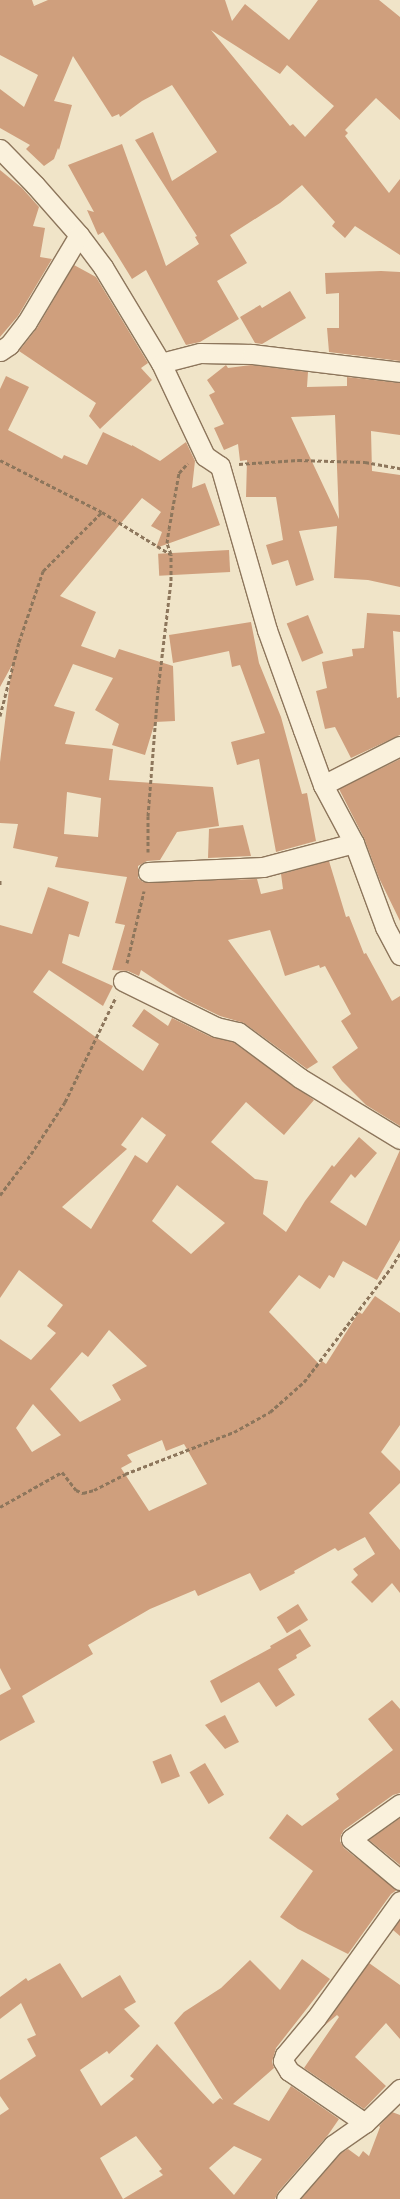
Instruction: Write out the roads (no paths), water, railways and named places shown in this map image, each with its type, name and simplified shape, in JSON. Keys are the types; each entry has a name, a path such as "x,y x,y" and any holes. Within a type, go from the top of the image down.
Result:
{"street":[{"path":"0,150 80,235 103,267 161,362 212,461 267,630 323,785 393,923 400,956"},
{"path":"0,351 9,344 27,322 80,235"},
{"path":"161,362 200,353 252,354 400,372"},
{"path":"323,785 400,746"},
{"path":"148,872 263,867 354,843"},
{"path":"123,981 216,1026 238,1032 300,1078 400,1139"},
{"path":"400,1804 351,1839 400,1880"},
{"path":"365,2122 289,2071 283,2061 285,2055 316,2018 400,1901"},
{"path":"286,2199 333,2145 396,2097"}]}
